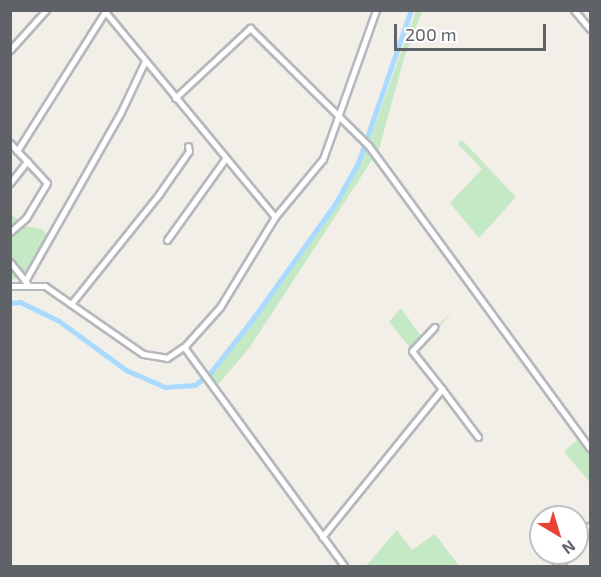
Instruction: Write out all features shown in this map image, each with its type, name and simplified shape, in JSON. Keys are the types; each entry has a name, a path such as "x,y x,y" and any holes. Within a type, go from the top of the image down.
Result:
{"street":[{"path":"10,50 46,10"},
{"path":"10,286 27,283 45,286 143,354 167,358 184,347 220,307 275,217 323,159 341,115 376,10"},
{"path":"574,10 591,29"},
{"path":"17,151 105,11 275,217"},
{"path":"175,98 250,28 341,115 358,138 368,145 591,448"},
{"path":"27,283 120,114 145,61"},
{"path":"10,143 47,183 26,218 10,232"},
{"path":"71,304 159,194 189,151 188,146"},
{"path":"168,240 225,159"},
{"path":"10,183 27,161"},
{"path":"10,262 27,283"},
{"path":"434,327 412,351 478,437"},
{"path":"184,347 344,567"},
{"path":"322,537 442,389"}],"green space":[{"path":"416,11 422,11 404,58 378,153 369,141"},
{"path":"462,140 516,197 479,238 450,203 482,169 458,144"},
{"path":"366,145 383,170 372,160 250,347 216,387 209,378 337,205"},
{"path":"10,213 25,226 42,229 51,238 47,249 21,277 11,280"},
{"path":"401,308 423,339 410,348 389,322"},
{"path":"452,312 426,343 423,339"},
{"path":"580,437 590,450 590,482 564,452"},
{"path":"397,530 412,550 435,534 459,566 366,566"}],"waterway":[{"path":"10,303 20,302 59,321 126,370 165,387 195,385 210,373 254,317 335,204 358,163 411,10"}]}
